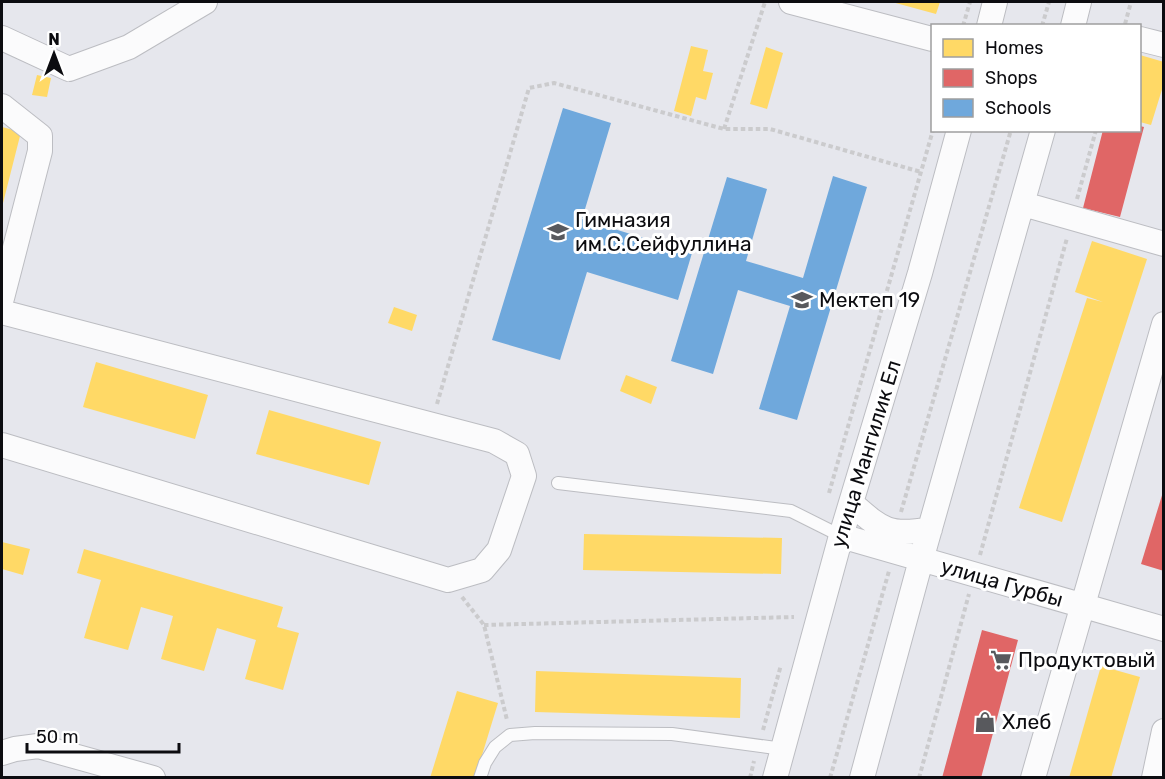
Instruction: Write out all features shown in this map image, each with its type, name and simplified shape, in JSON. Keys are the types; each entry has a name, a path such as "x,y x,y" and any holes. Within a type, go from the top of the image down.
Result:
{"street":[{"path":"2,38 69,69 129,47 205,2"},
{"path":"791,2 931,38"},
{"path":"989,24 995,2"},
{"path":"1141,39 1164,45"},
{"path":"2,106 40,136 40,151 2,298"},
{"name":"улица Мангилик Ел","path":"775,777 841,537 920,273 958,132"},
{"path":"862,777 1042,132"},
{"path":"1023,204 1164,244"},
{"path":"2,312 494,441 517,454 524,476 499,550 482,570 448,580 2,445"},
{"path":"1034,777 1162,337"},
{"path":"851,503 882,528 895,542 911,532 930,529"},
{"name":"улица Гурбы","path":"841,537 895,542 921,560 1164,629"},
{"path":"1154,777 1164,731"},
{"path":"2,753 38,746 153,777"}],"lane":[{"path":"558,483 791,511 820,524 841,537"},
{"path":"480,777 495,747 510,735 535,733 672,734 783,749"}],"path":[{"path":"724,129 765,2"},
{"path":"964,24 970,2"},
{"path":"1043,24 1049,2"},
{"path":"1125,24 1131,2"},
{"path":"431,424 529,88 554,83 724,129 770,129 921,172"},
{"path":"830,777 1010,132"},
{"path":"919,777 1095,132"},
{"path":"448,580 484,625 510,735"},
{"path":"484,625 794,617"}],"building: Homes":[{"path":"892,2 940,2 936,14"},
{"path":"691,46 708,50 703,71 713,73 706,100 696,97 691,116 674,111"},
{"path":"766,47 783,53 767,109 750,104"},
{"path":"1141,55 1164,62 1164,83 1151,125 1141,122"},
{"path":"37,75 51,78 47,97 32,95"},
{"path":"2,127 21,132 2,207"},
{"path":"1092,241 1147,259 1062,522 1019,508 1087,298 1103,302 1075,292"},
{"path":"394,307 417,315 412,331 388,323"},
{"path":"96,362 208,395 195,439 83,407"},
{"path":"626,375 657,387 651,404 620,391"},
{"path":"269,410 381,442 369,485 256,454"},
{"path":"584,534 782,538 781,574 583,570"},
{"path":"2,542 30,549 23,575 2,569"},
{"path":"84,549 283,607 277,627 299,633 283,690 245,679 256,640 217,628 204,671 161,659 173,616 141,607 128,650 84,638 101,580 77,573"},
{"path":"1101,666 1140,677 1111,778 1069,778"},
{"path":"536,671 741,678 740,718 535,712"},
{"path":"457,691 498,703 475,778 430,778"}],"building: Shops":[{"path":"1141,126 1144,127 1120,217 1083,208 1102,132 1141,132"},
{"path":"1164,492 1164,571 1141,564"},
{"path":"982,630 1018,640 981,778 942,778"}],"building: Schools":[{"path":"563,108 611,123 582,219 692,253 678,300 587,272 560,360 492,340"},
{"path":"833,176 867,187 797,420 759,409 790,306 738,290 713,374 671,361 727,177 767,189 746,261 803,278"}],"place":[{"name":"Гимназия им.С.Сейфуллина","path":"558,232"},
{"name":"Мектеп 19","path":"802,300"},
{"name":"Продуктовый","path":"1001,660"},
{"name":"Хлеб","path":"985,722"}]}
